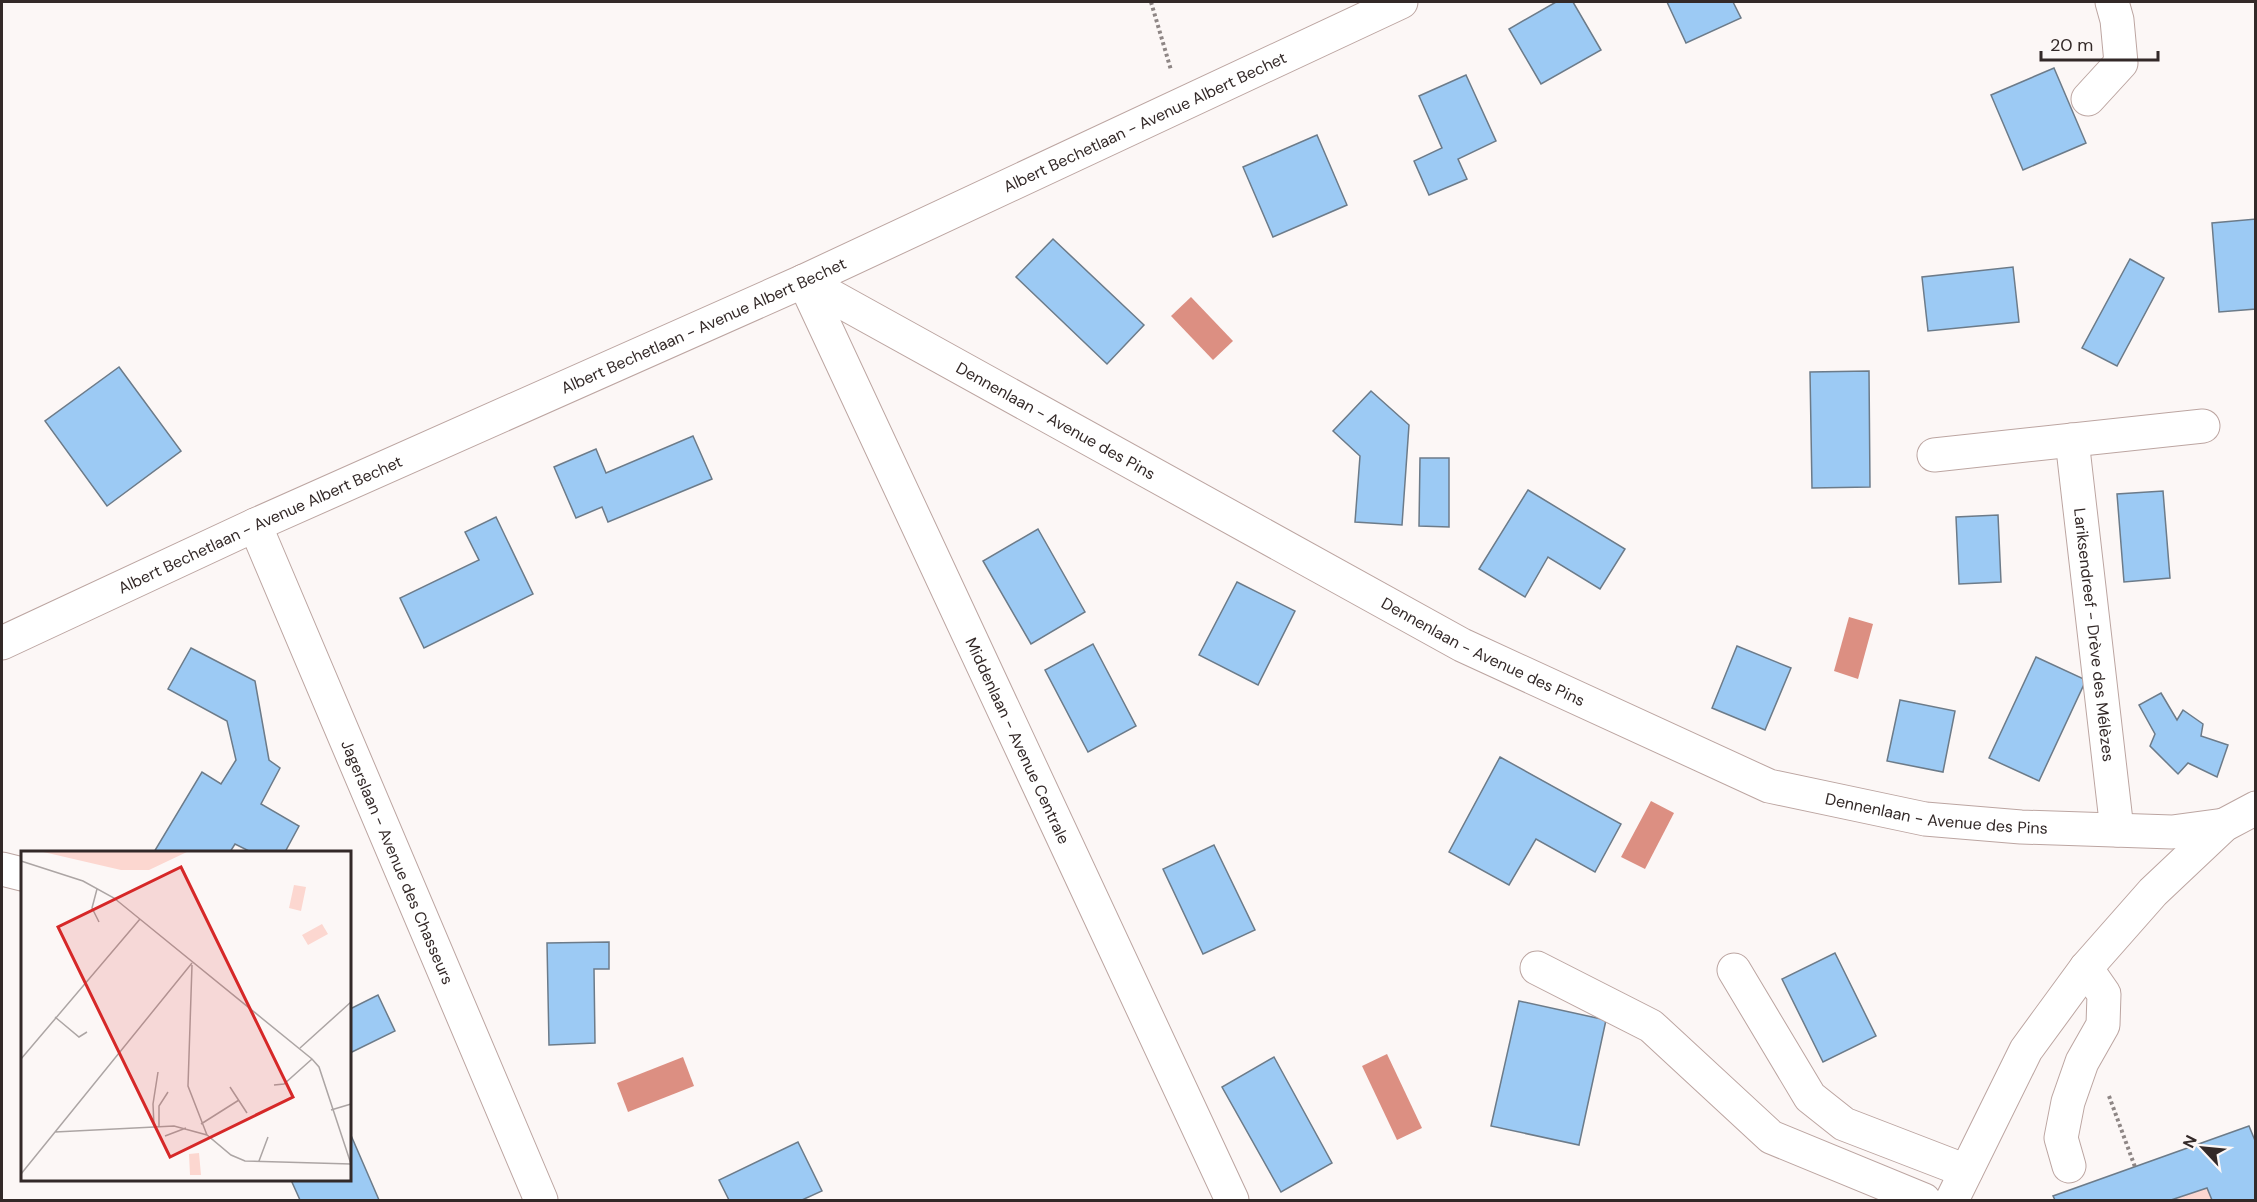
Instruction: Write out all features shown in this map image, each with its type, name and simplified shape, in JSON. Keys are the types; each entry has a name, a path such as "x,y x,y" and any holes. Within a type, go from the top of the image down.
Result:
{"street":[{"name":"Albert Bechetlaan - Avenue Albert Bechet","path":"2,643 255,525 804,281 1401,2"},
{"path":"2088,99 2121,63 2117,20 2112,2"},
{"name":"Dennenlaan - Avenue des Pins","path":"804,281 1462,645 1769,786 1924,819 2021,827 2172,832 2224,825"},
{"name":"Middenlaan - Avenue Centrale","path":"804,281 1232,1200"},
{"path":"1934,455 2203,426"},
{"name":"Lariksendreef - Drève des Mélèzes","path":"2072,440 2117,830"},
{"name":"Jagerslaan - Avenue des Chasseurs","path":"255,525 541,1200"},
{"path":"1952,1200 2026,1050 2086,968 2153,892 2224,825 2256,808"},
{"path":"2,869 21,874"},
{"path":"1537,968 1651,1026 1771,1137 1924,1200"},
{"path":"2069,1166 2061,1138 2068,1102 2082,1062 2103,1025 2104,994 2086,968"},
{"path":"1734,970 1810,1097 1844,1124 1966,1171"}],"path":[{"path":"1151,2 1170,68"},
{"path":"2091,1047 2135,1167"}],"shaded area":[{"path":"1191,297 1233,341 1213,360 1171,316"},
{"path":"1849,617 1873,624 1858,679 1834,671"},
{"path":"1651,801 1674,813 1645,869 1621,857"},
{"path":"1387,1054 1422,1128 1397,1140 1362,1066"},
{"path":"683,1057 694,1086 628,1112 617,1083"},
{"path":"2207,1188 2212,1200 2171,1200"}],"building":[{"path":"1556,2 1573,2 1601,50 1541,84 1509,29"},
{"path":"1667,2 1733,2 1741,18 1686,43"},
{"path":"2054,68 2086,143 2023,170 1991,95"},
{"path":"1466,75 1496,141 1458,159 1467,179 1429,195 1414,161 1442,148 1419,96"},
{"path":"1317,135 1347,205 1273,237 1243,167"},
{"path":"2256,219 2256,309 2219,312 2212,223"},
{"path":"1053,239 1144,325 1107,364 1016,277"},
{"path":"2130,259 2164,278 2117,366 2082,348"},
{"path":"2013,267 2019,322 1928,331 1922,277"},
{"path":"119,367 181,451 107,506 45,421"},
{"path":"1869,371 1870,487 1812,488 1810,372"},
{"path":"1371,391 1409,425 1402,525 1355,522 1360,456 1333,431"},
{"path":"693,436 712,479 608,522 602,507 576,518 554,467 596,449 606,473"},
{"path":"1420,458 1449,458 1449,527 1419,526"},
{"path":"1528,490 1625,549 1600,589 1548,557 1525,597 1479,569"},
{"path":"2163,491 2170,578 2124,582 2117,494"},
{"path":"1998,515 2001,582 1959,584 1956,517"},
{"path":"496,517 533,594 424,648 400,598 479,560 465,532"},
{"path":"1038,529 1085,612 1031,644 983,561"},
{"path":"1237,582 1295,611 1258,685 1199,655"},
{"path":"1093,644 1136,726 1088,752 1045,670"},
{"path":"1737,646 1791,668 1765,730 1712,708"},
{"path":"191,648 255,681 269,760 280,768 261,804 299,826 286,851 249,851 235,844 231,851 155,851 202,772 221,784 236,760 227,721 168,689"},
{"path":"2036,657 2086,680 2039,781 1989,758"},
{"path":"2161,693 2177,720 2183,710 2203,724 2201,736 2228,745 2217,777 2188,763 2178,774 2150,746 2155,734 2139,705"},
{"path":"1900,700 1955,711 1943,772 1887,761"},
{"path":"1500,757 1621,824 1595,872 1536,839 1509,885 1449,852"},
{"path":"1214,845 1255,930 1203,954 1163,869"},
{"path":"609,942 609,969 594,969 595,1043 549,1045 547,943"},
{"path":"1835,953 1876,1036 1823,1062 1782,979"},
{"path":"378,995 395,1031 351,1053 351,1008"},
{"path":"1519,1001 1606,1020 1579,1145 1491,1126"},
{"path":"1274,1057 1332,1163 1281,1192 1222,1087"},
{"path":"2249,1126 2256,1143 2256,1200 2212,1200 2207,1188 2171,1200 2055,1200 2053,1196"},
{"path":"351,1135 379,1200 300,1200 291,1181 351,1181"},
{"path":"798,1142 822,1191 802,1200 729,1200 719,1180"}]}
